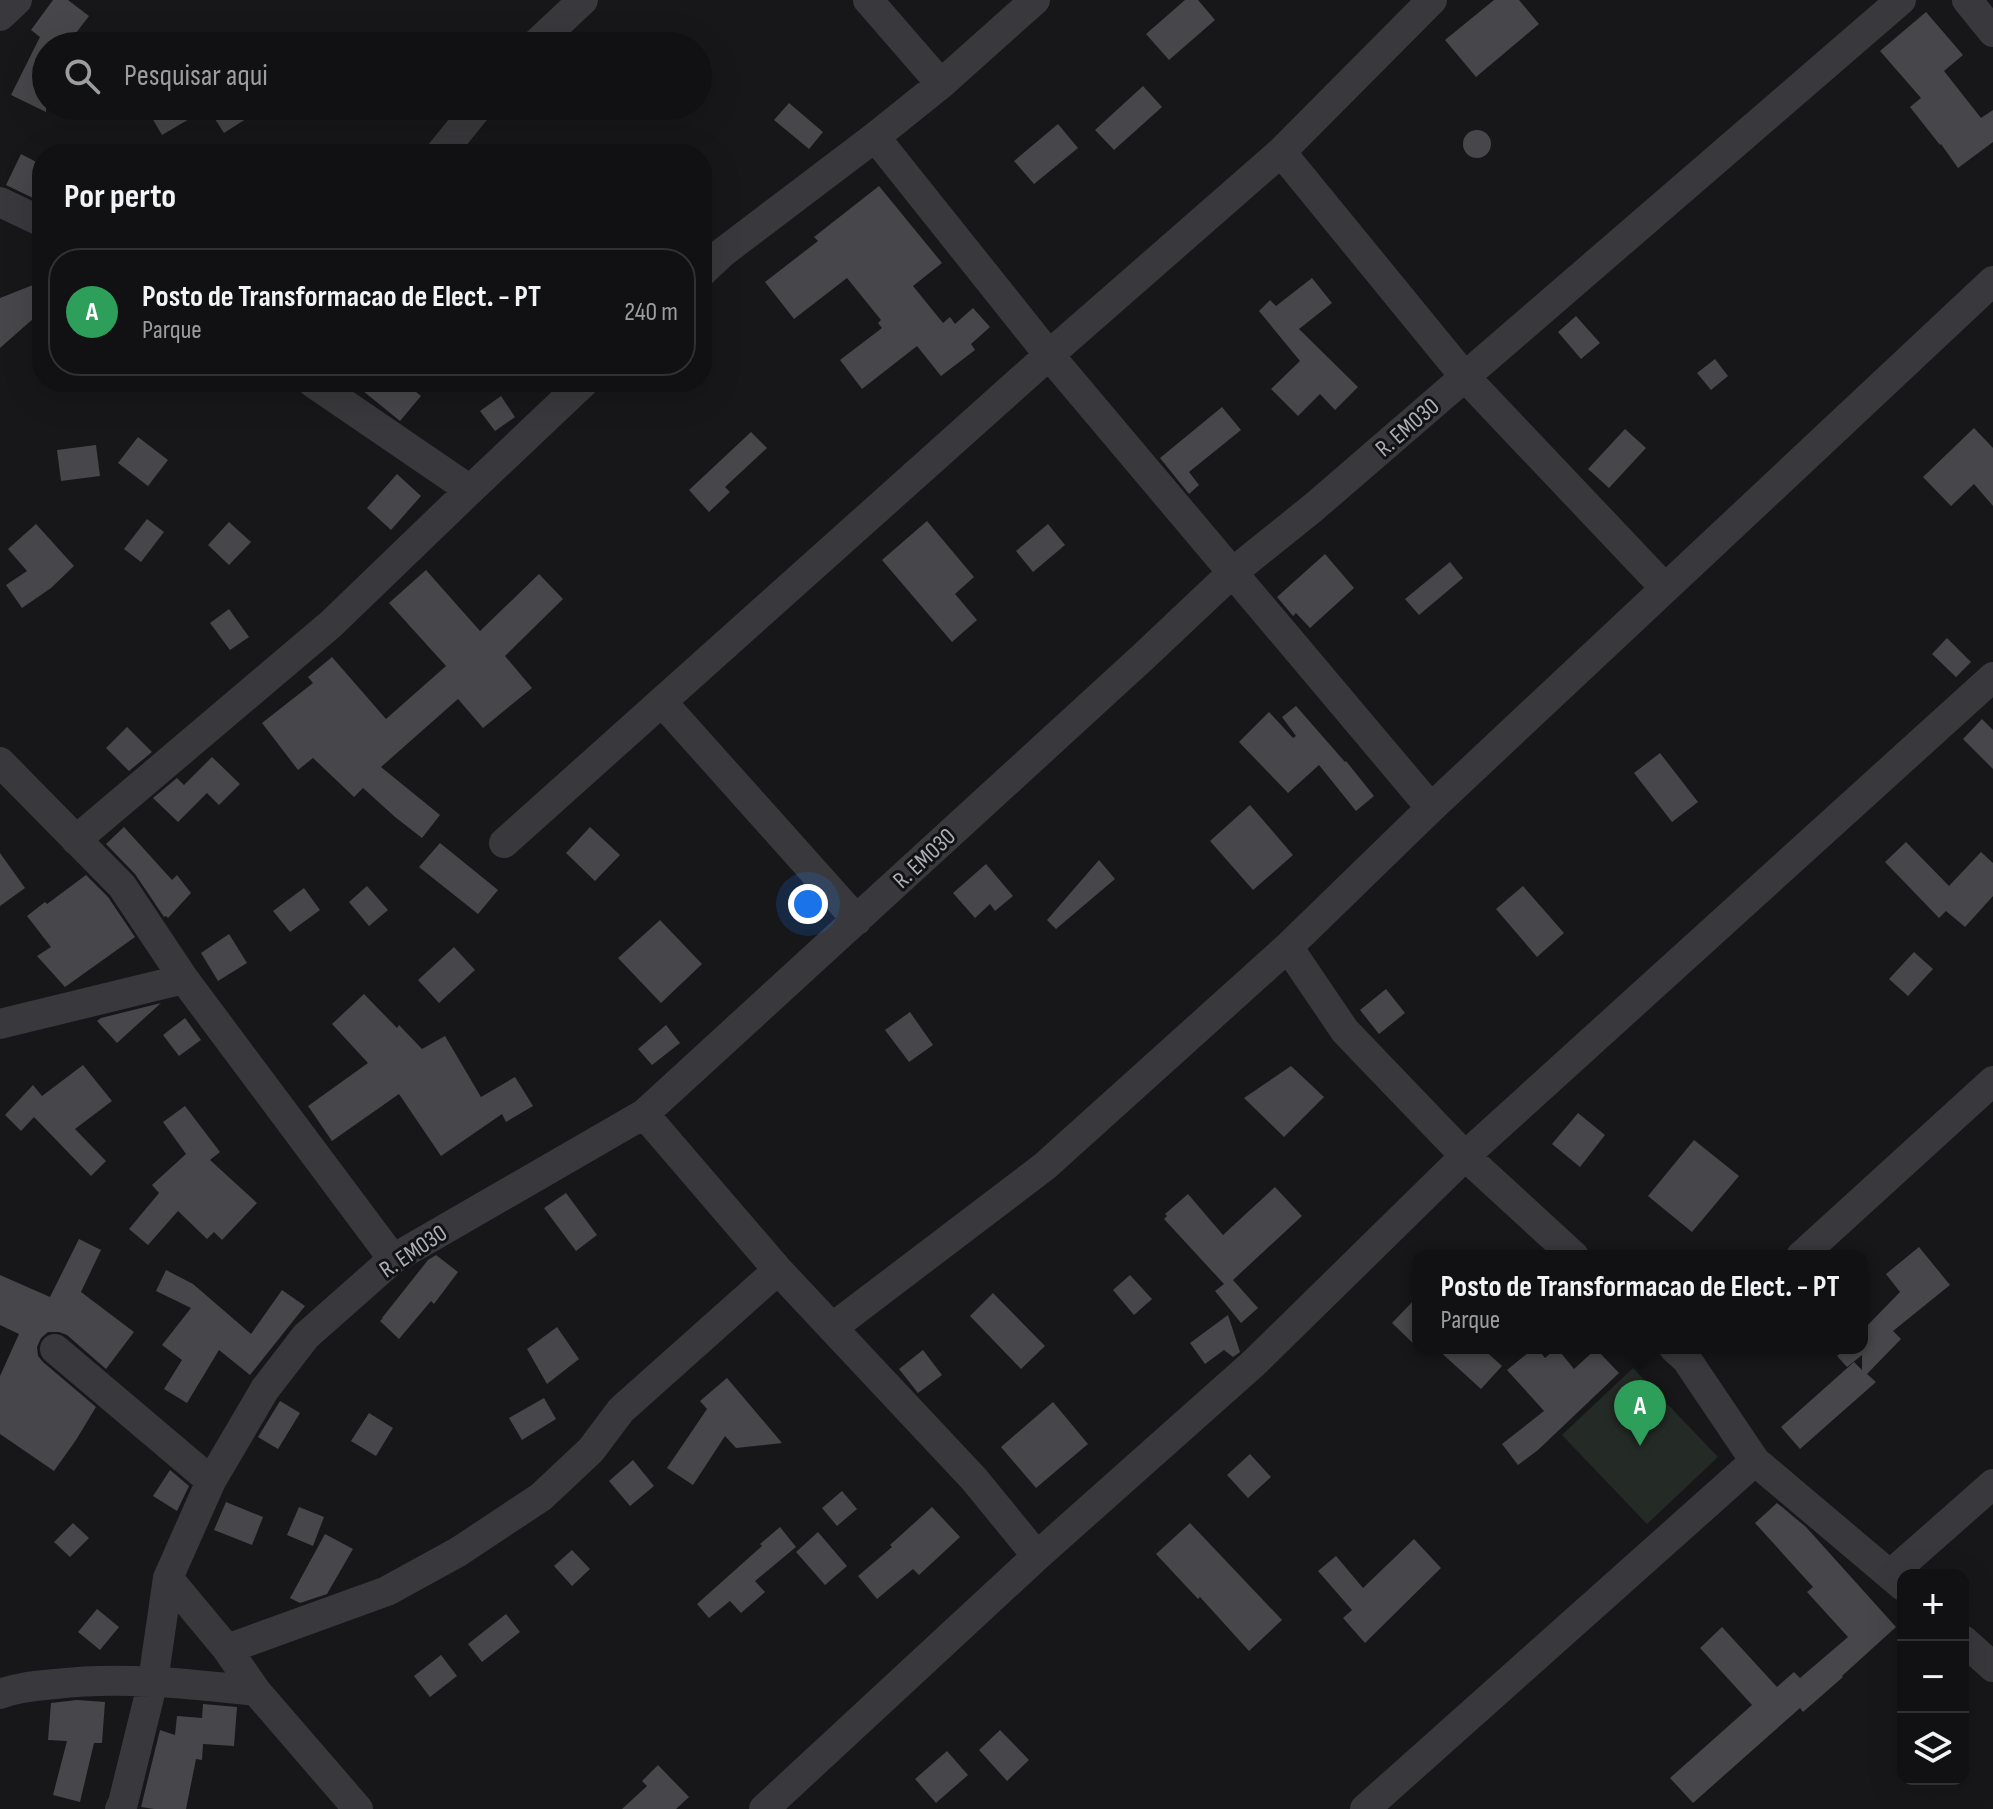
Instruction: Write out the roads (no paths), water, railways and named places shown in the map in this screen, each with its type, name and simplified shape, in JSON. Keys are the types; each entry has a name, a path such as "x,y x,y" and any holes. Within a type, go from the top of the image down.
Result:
{"street":[{"path":"0,16 17,0"},
{"path":"549,32 583,0"},
{"path":"868,0 941,84"},
{"path":"712,262 941,84 1035,0"},
{"path":"504,843 1049,355 1281,152 1432,0"},
{"name":"R. EM030","path":"120,1809 153,1681 168,1578 211,1481 265,1389 306,1336 393,1259 644,1114 1232,573 1314,507 1901,0"},
{"path":"1967,0 1993,32"},
{"path":"448,144 468,120"},
{"path":"875,137 1049,355 1431,808"},
{"path":"1281,152 1465,377 1665,588"},
{"path":"0,202 32,217"},
{"path":"832,1328 1045,1166 1288,947 1431,808 1993,281"},
{"path":"327,392 470,490"},
{"path":"76,840 331,624 573,392"},
{"path":"764,1809 1037,1556 1255,1362 1465,1156 1993,677"},
{"path":"662,702 857,920"},
{"path":"0,762 122,886 184,979 393,1259"},
{"path":"1288,947 1345,1031 1465,1156 1567,1250"},
{"path":"0,1024 184,979"},
{"path":"1808,1250 1993,1081"},
{"path":"644,1114 778,1270 974,1479 1037,1556"},
{"path":"227,1649 387,1591 458,1552 541,1497 591,1450 621,1410 778,1270"},
{"path":"55,1349 211,1481"},
{"path":"1688,1354 1755,1461 1897,1580"},
{"path":"1365,1809 1755,1461"},
{"path":"1908,1569 1993,1484"},
{"path":"168,1578 227,1649 256,1691 358,1809"},
{"path":"1964,1641 1993,1667"},
{"path":"0,1694 16,1688 88,1680 153,1681 256,1691"}],"place":[{"name":"Posto de Transformacao de Elect. - PT","path":"1640,1446"}]}
